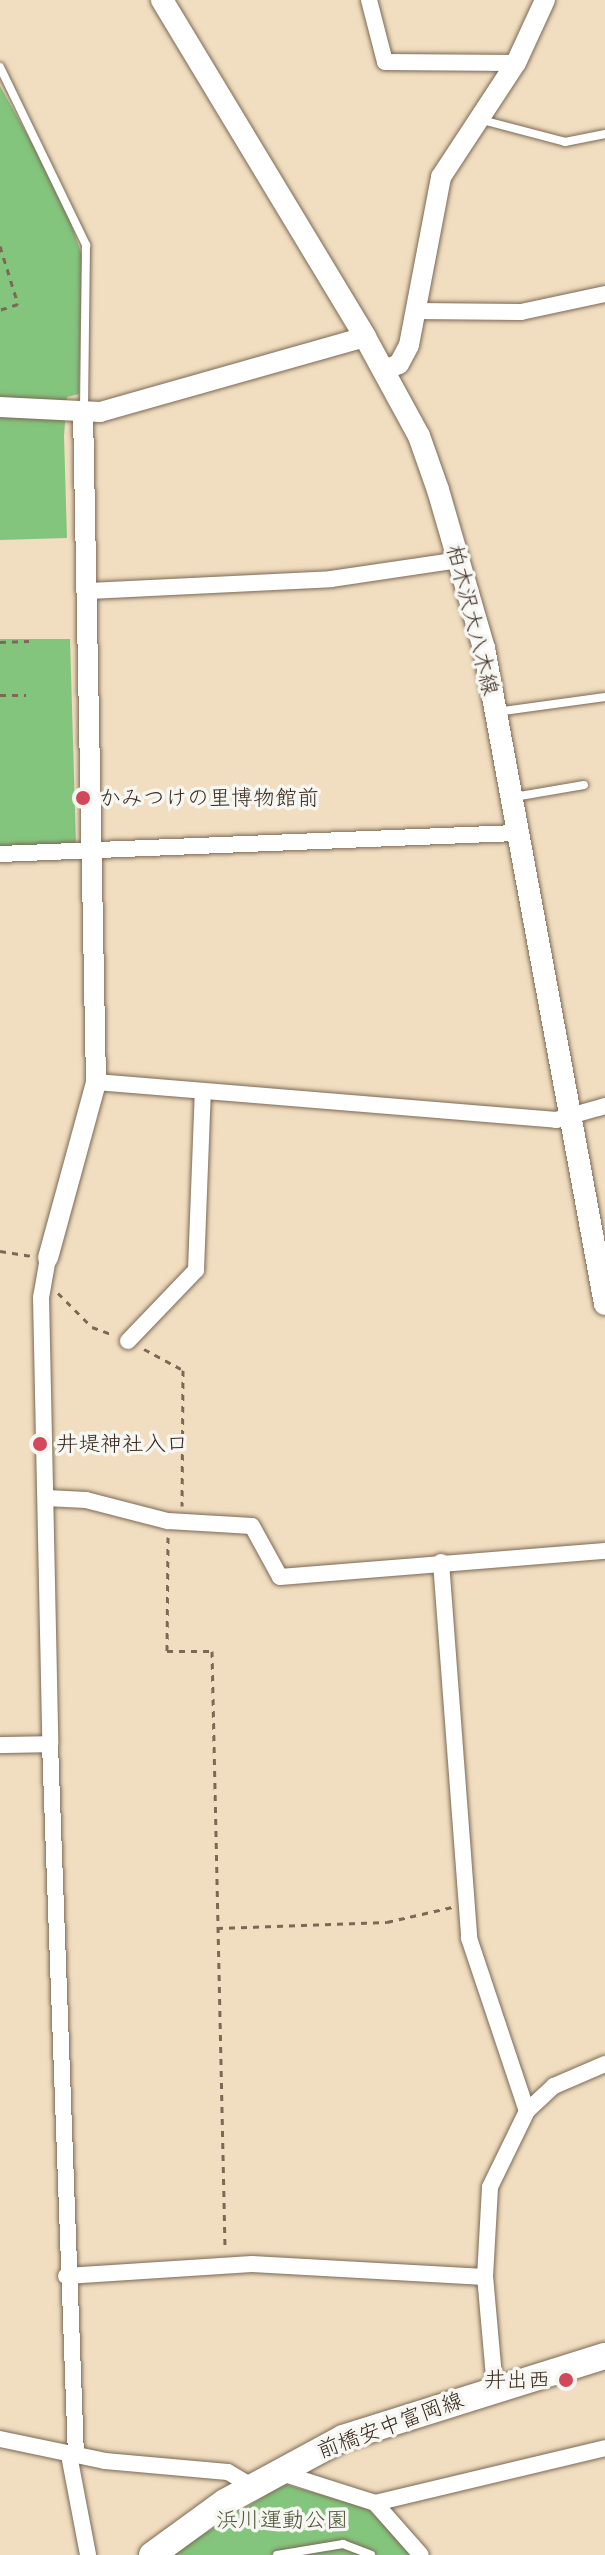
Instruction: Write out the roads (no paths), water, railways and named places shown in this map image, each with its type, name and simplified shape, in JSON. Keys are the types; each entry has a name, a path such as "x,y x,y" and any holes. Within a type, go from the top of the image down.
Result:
{"main road":[{"name":"柏木沢大八木線","path":"162,0 365,337 419,436 459,560 495,712 605,1304"},
{"name":"前橋安中富岡線","path":"164,2551 275,2471 382,2422 605,2356"}],"street":[{"path":"369,0 385,62 516,63"},
{"path":"383,371 405,354 437,187 516,63 545,0"},
{"path":"415,311 521,312 605,294"},
{"path":"0,407 83,414 365,337"},
{"path":"83,414 89,591 96,1082 44,1280 50,1744 72,2456 88,2555"},
{"path":"89,591 331,579 459,560"},
{"path":"0,854 517,833"},
{"path":"96,1082 526,1118 605,1106"},
{"path":"128,1341 196,1270 203,1091"},
{"path":"46,1498 86,1500 175,1522 252,1526 280,1577 605,1551"},
{"path":"441,1562 471,1902 469,1938 527,2111"},
{"path":"0,1745 50,1744"},
{"path":"495,2388 485,2277 487,2197 527,2111 554,2086 605,2064"},
{"path":"66,2276 226,2264 485,2277"},
{"path":"0,2439 72,2456 228,2472 251,2486"},
{"path":"375,2503 605,2448"},
{"path":"275,2471 375,2503 421,2555"}],"lane":[{"path":"0,67 86,245 83,414"},
{"path":"481,120 565,142 605,134"},
{"path":"495,712 605,697"},
{"path":"510,798 584,785"},
{"path":"277,2555 343,2544 371,2555"}],"place":[{"name":"かみつけの里博物館前","path":"83,798"},
{"name":"井堤神社入口","path":"40,1444"},
{"name":"井出西","path":"566,2380"}],"park label":[{"name":"浜川運動公園","path":"282,2520"}]}
